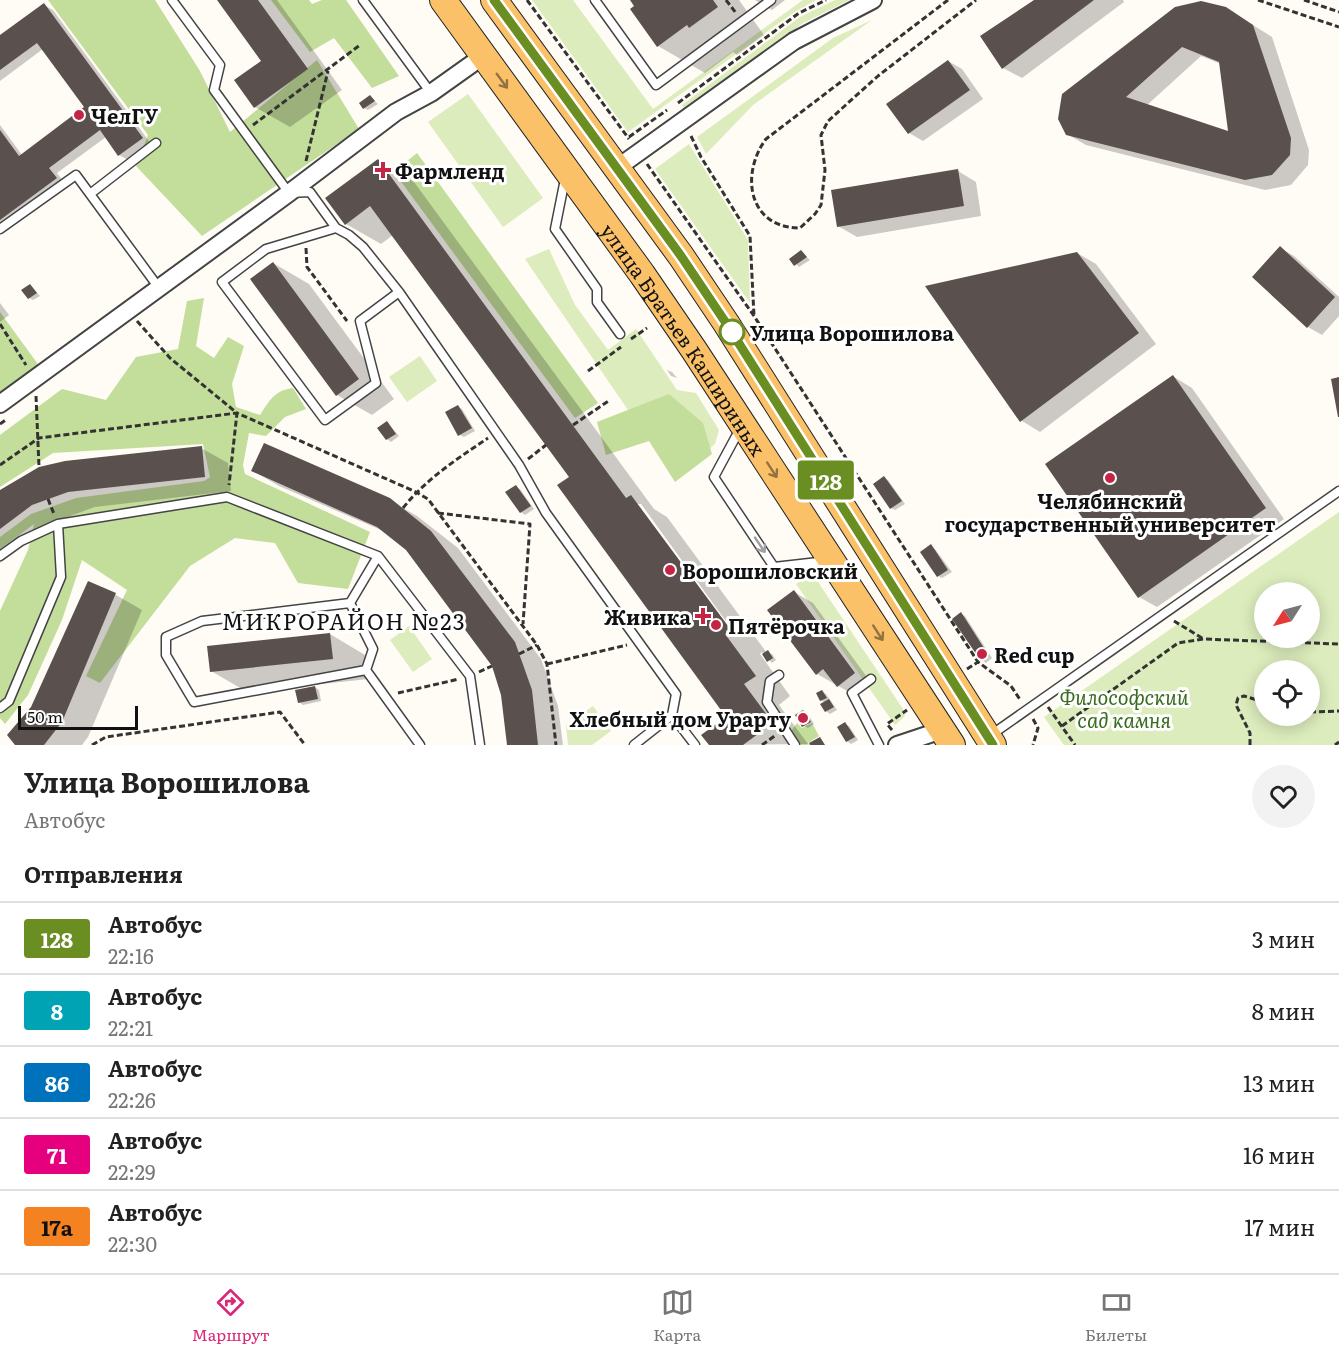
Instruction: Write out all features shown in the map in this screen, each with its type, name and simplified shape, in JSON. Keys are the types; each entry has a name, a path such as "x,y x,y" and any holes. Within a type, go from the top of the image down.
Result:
{"main road":[{"name":"улица Братьев Кашириных","path":"443,0 642,274 947,737"},
{"path":"494,0 681,256 726,323 991,741"},
{"path":"947,737 991,741"}],"street":[{"path":"617,168 794,40 873,0"},
{"path":"0,404 295,189 396,112 430,93 483,56"},
{"path":"897,745 947,737"}],"lane":[{"path":"172,0 220,65 214,90 244,131 295,189 310,192 336,228 349,235 363,248 399,292 519,465 546,513 676,694 672,715 634,745"},
{"path":"363,0 430,93"},
{"path":"595,0 656,85 771,0"},
{"path":"90,194 156,143"},
{"path":"567,170 555,229 597,289 597,302 620,334"},
{"path":"0,229 76,175 159,289"},
{"path":"336,228 266,249 222,282 325,420 376,383 360,321 399,292"},
{"path":"742,424 714,477 774,567 830,560"},
{"path":"991,741 1042,699 1339,491"},
{"path":"0,556 21,541 58,524 227,497 378,556 470,676 480,745"},
{"path":"0,708 9,701 61,577 58,524"},
{"path":"350,603 378,556"},
{"path":"350,603 373,649 366,670"},
{"path":"350,603 202,621 166,637 166,655 194,702 366,670"},
{"path":"366,670 420,745"},
{"path":"779,675 770,681 767,702 795,745"},
{"path":"872,679 852,693 879,745"},
{"path":"672,715 695,745"}],"path":[{"path":"527,0 754,316 978,662 1011,686 1038,728 1033,745"},
{"path":"628,138 799,13 826,0"},
{"path":"948,0 766,139 754,160 751,177 754,199 765,216 780,226 800,228 815,214 820,205 824,183 821,135 828,121 878,76 976,0"},
{"path":"1258,0 1339,27"},
{"path":"1304,0 1339,12"},
{"path":"244,131 360,45"},
{"path":"295,189 328,69"},
{"path":"683,142 693,135 701,157 750,236 754,316"},
{"path":"649,167 658,161"},
{"path":"306,237 307,267 356,333 364,334"},
{"path":"135,320 170,358 237,413 428,499 537,645 547,664 556,745"},
{"path":"630,340 647,328"},
{"path":"588,371 621,346"},
{"path":"573,425 610,400"},
{"path":"0,465 39,438 237,413"},
{"path":"227,497 237,413"},
{"path":"403,508 416,492 460,457 497,432"},
{"path":"519,465 546,446"},
{"path":"438,513 530,524 523,626"},
{"path":"1163,615 1203,639"},
{"path":"1062,726 1178,643 1203,639 1339,644"},
{"path":"547,664 639,643"},
{"path":"519,654 537,645"},
{"path":"384,696 470,676 492,666"},
{"path":"1250,745 1250,734 1236,705 1238,698 1244,696 1254,699"},
{"path":"1042,699 1075,745"},
{"path":"1320,712 1339,711"},
{"path":"93,745 106,737 280,712 305,745"},
{"path":"762,745 785,729"},
{"path":"1335,745 1339,742"}],"green space":[{"path":"48,0 155,0 200,71 230,132 317,60 359,129 202,236 136,166 148,135"},
{"path":"271,0 309,0 312,4 322,0 346,0 399,76 372,88 334,38 310,52"},
{"path":"532,0 573,0 653,109 803,0 816,0 793,13 628,132"},
{"path":"835,0 850,0 803,23 685,110 682,105 800,17"},
{"path":"872,20 753,105 706,154 697,137 833,38"},
{"path":"468,94 543,198 503,227 428,122"},
{"path":"689,144 748,240 750,303 655,169"},
{"path":"417,153 598,403 575,418 394,172"},
{"path":"549,249 575,305 608,350 636,329 677,390 696,393 719,430 715,444 675,479 525,259"},
{"path":"204,298 196,346 214,358 228,337 244,346 232,384 236,407 260,415 277,394 293,388 306,409 285,417 266,436 249,433 243,465 245,474 370,532 348,589 298,583 275,543 235,538 190,566 100,683 86,676 127,590 82,560 62,620 28,695 5,724 0,718 0,611 28,550 34,524 0,549 0,537 31,514 76,498 204,481 210,477 203,444 53,453 0,487 0,435 62,389 106,400 136,357 178,349 187,301"},
{"path":"0,312 40,367 0,393"},
{"path":"420,356 437,381 407,402 389,377"},
{"path":"669,394 703,423 712,454 675,482 649,441 606,455 597,422"},
{"name":"Философский сад камня","path":"1339,512 1339,745 1064,745 1044,717"},
{"path":"812,573 903,709 905,716 895,725 796,584"},
{"path":"409,626 432,659 413,672 390,640"},
{"path":"593,706 611,731 592,745 568,745 566,725"},
{"path":"797,723 802,728 812,723 819,736 808,743 809,745 801,745 791,731"}],"building":[{"path":"217,0 258,0 308,69 254,108 234,80 261,61"},
{"path":"630,0 713,0 718,7 689,28 687,25 657,47 630,9 634,6"},
{"path":"1034,0 1094,0 1002,69 980,36"},
{"path":"1201,1 1226,7 1253,25 1291,138 1290,155 1272,175 1245,180 1066,135 1058,119 1062,94 1175,7","holes":["1182,47 1219,62 1228,131 1126,97"]},
{"path":"44,3 143,138 118,156 100,130 49,168 57,178 0,220 0,130 19,156 84,107 37,43 0,70 0,35"},
{"path":"948,60 970,90 908,134 886,104"},
{"path":"370,95 375,101 363,109 359,103"},
{"path":"378,159 626,498 631,495 731,630 725,634 756,676 744,684 773,723 743,745 709,745 701,735 726,717 557,485 569,477 370,206 345,225 325,198"},
{"path":"958,169 964,206 837,227 831,190"},
{"path":"1280,246 1335,297 1307,328 1252,277"},
{"path":"801,250 807,257 794,266 789,259"},
{"path":"1077,252 1139,333 1020,422 925,286"},
{"path":"273,262 359,379 336,396 250,279"},
{"path":"30,284 37,293 28,299 21,290"},
{"path":"1173,375 1266,508 1138,598 1045,464"},
{"path":"1339,377 1339,417 1338,417 1331,379"},
{"path":"458,405 472,428 458,436 445,412"},
{"path":"387,421 396,434 386,440 377,428"},
{"path":"264,443 390,498 431,531 515,642 532,690 538,745 507,745 501,695 492,666 406,550 377,527 251,471"},
{"path":"202,446 205,477 68,492 32,505 0,529 0,490 39,467 65,461"},
{"path":"884,476 902,501 890,509 873,484"},
{"path":"516,485 531,506 520,513 505,492"},
{"path":"931,544 948,570 937,577 920,552"},
{"path":"88,581 116,593 62,722 44,745 15,745 7,735 31,707"},
{"path":"794,590 855,673 837,687 823,669 816,675 767,610"},
{"path":"961,612 989,656 981,661 952,619"},
{"path":"330,633 333,659 210,672 207,646"},
{"path":"768,650 773,658 767,662 762,654"},
{"path":"315,686 318,699 298,703 295,690"},
{"path":"822,690 827,698 820,701 816,693"},
{"path":"829,699 834,707 825,712 820,704"},
{"name":"Хлебный дом Урарту","path":"803,710 811,722 802,727 795,715"},
{"path":"845,722 855,737 846,742 837,727"},
{"path":"820,737 825,745 810,745 809,743"}],"bus line":[{"name":"128","path":"494,0 681,256 726,323 993,745"}],"place":[{"name":"ЧелГУ","path":"79,115"},
{"name":"Фармленд","path":"383,170"},
{"name":"Улица Ворошилова","path":"732,332"},
{"name":"Челябинский государственный университет","path":"1110,478"},
{"name":"Ворошиловский","path":"670,570"},
{"name":"Живика","path":"703,616"},
{"name":"Пятёрочка","path":"716,625"},
{"name":"Red cup","path":"982,654"},
{"name":"Хлебный дом Урарту","path":"803,718"}],"district":[{"name":"МИКРОРАЙОН №23","path":"344,620"}]}
